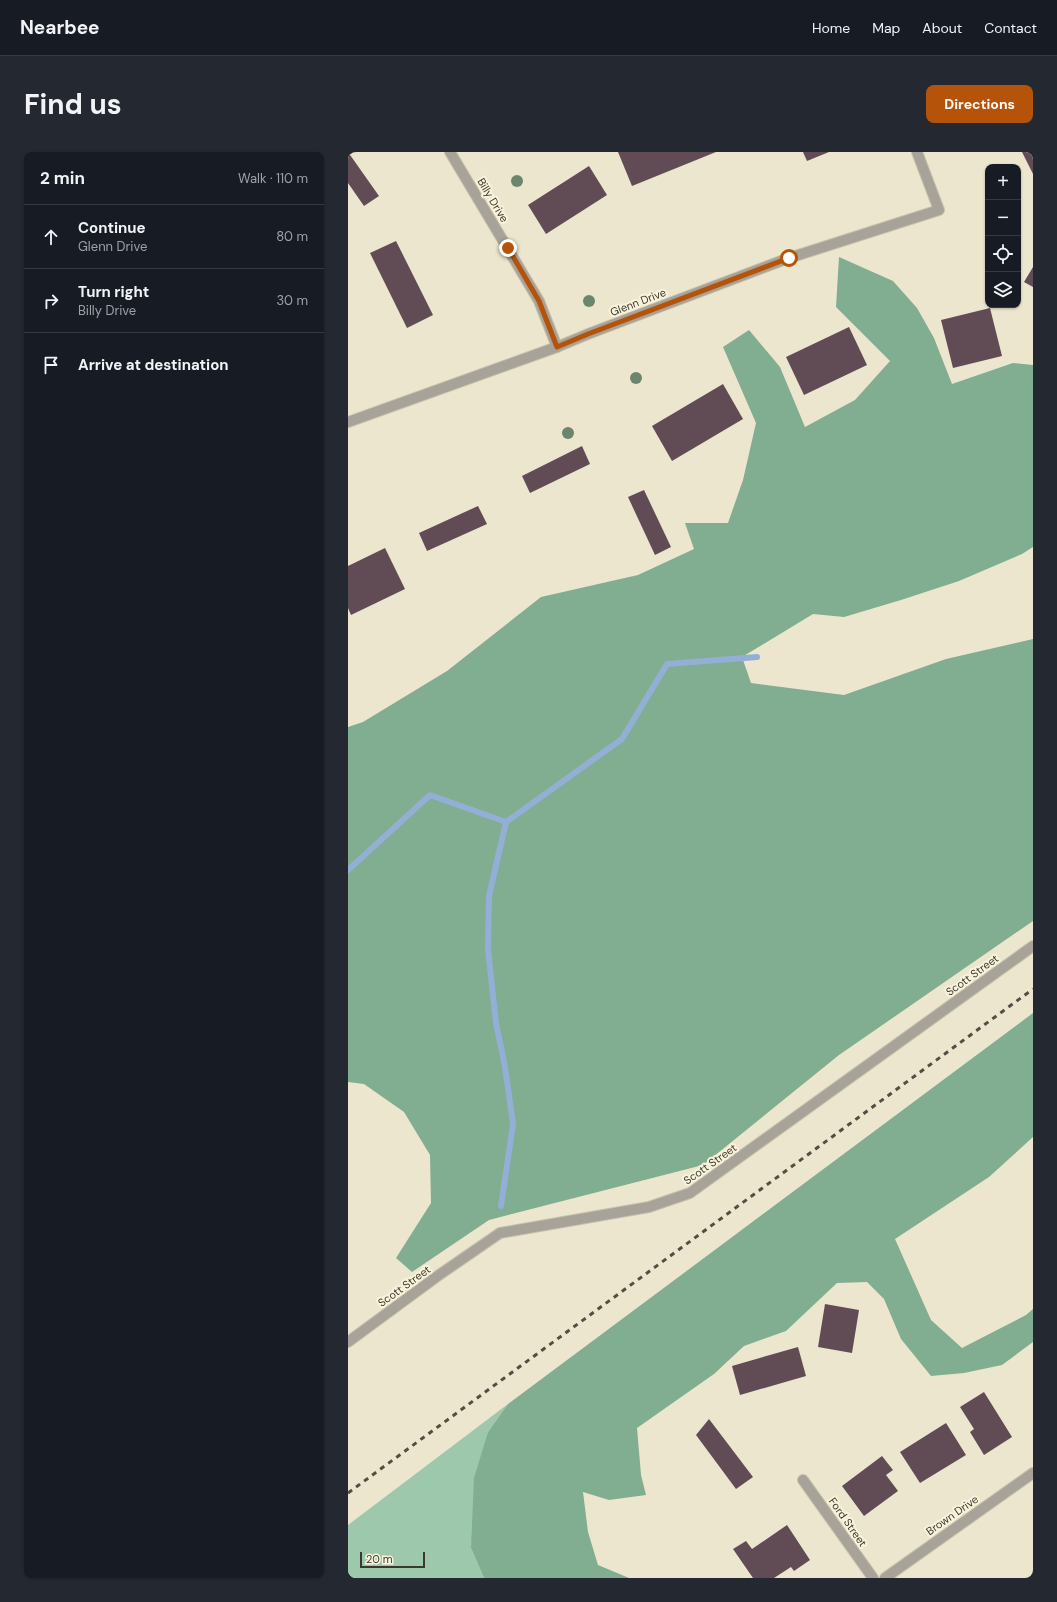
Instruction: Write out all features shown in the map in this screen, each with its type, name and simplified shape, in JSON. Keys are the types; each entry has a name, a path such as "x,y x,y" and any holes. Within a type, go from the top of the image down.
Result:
{"street":[{"name":"Billy Drive","path":"450,152 539,301 557,347"},
{"name":"Glenn Drive","path":"348,422 557,347 789,258 939,210 917,152"},
{"name":"Scott Street","path":"348,1342 439,1275 500,1233 649,1207 690,1194 1033,946"},
{"name":"Brown Drive","path":"885,1578 1033,1473"},
{"name":"Ford Street","path":"803,1480 873,1578"}],"green space":[{"path":"839,257 893,281 917,308 934,338 952,384 1013,363 1033,365 1033,547 1022,554 959,581 901,600 844,617 813,614 742,657 751,683 844,695 946,659 1033,639 1033,921 839,1055 703,1165 489,1220 412,1272 396,1258 431,1203 430,1155 404,1112 364,1084 348,1082 348,727 363,722 447,671 541,597 638,575 694,549 685,523 728,523 743,480 756,423 723,347 749,330 780,367 805,427 855,400 890,361 836,307"},
{"path":"1033,1013 1033,1137 989,1177 895,1239 931,1320 962,1348 1026,1315 1033,1309 1033,1342 1002,1365 964,1373 931,1376 901,1339 884,1299 867,1282 837,1283 786,1331 744,1346 714,1374 637,1428 641,1475 646,1495 609,1500 583,1492 588,1532 598,1565 629,1578 484,1578 471,1548 474,1478 488,1432 508,1404"},
{"path":"508,1404 488,1432 471,1548 484,1578 348,1578 348,1525"}],"building":[{"path":"348,152 379,196 364,206 348,183"},
{"path":"618,152 716,152 632,186"},
{"path":"803,152 829,152 807,161"},
{"path":"1022,152 1033,152 1033,174"},
{"path":"589,166 607,195 546,234 528,205"},
{"path":"396,241 433,315 407,328 370,253"},
{"path":"1033,267 1033,287 1024,282"},
{"path":"990,308 1002,356 953,368 941,320"},
{"path":"849,327 867,365 804,395 786,357"},
{"path":"723,384 743,419 672,461 652,426"},
{"path":"582,446 590,464 530,493 522,476"},
{"path":"644,490 671,547 655,555 628,497"},
{"path":"478,506 487,524 427,551 419,533"},
{"path":"385,548 405,589 351,615 348,608 348,566"},
{"path":"825,1304 859,1310 852,1353 818,1347"},
{"path":"798,1347 806,1376 740,1395 732,1366"},
{"path":"984,1392 1012,1437 984,1455 970,1432 974,1429 960,1407"},
{"path":"709,1419 753,1477 736,1489 696,1435"},
{"path":"946,1423 966,1455 920,1483 900,1452"},
{"path":"882,1456 893,1470 886,1475 898,1491 864,1516 842,1486"},
{"path":"787,1525 810,1560 794,1571 791,1567 774,1578 753,1578 733,1549 746,1541 752,1549"}],"waterway":[{"path":"348,870 430,795 506,822 622,739 667,664 757,657"},
{"path":"501,1206 513,1124 505,1067 496,1023 488,949 489,896 506,822"}],"railway":[{"path":"348,1493 1033,989"}],"route":[{"path":"508,248 539,301 557,347 789,258"}]}
